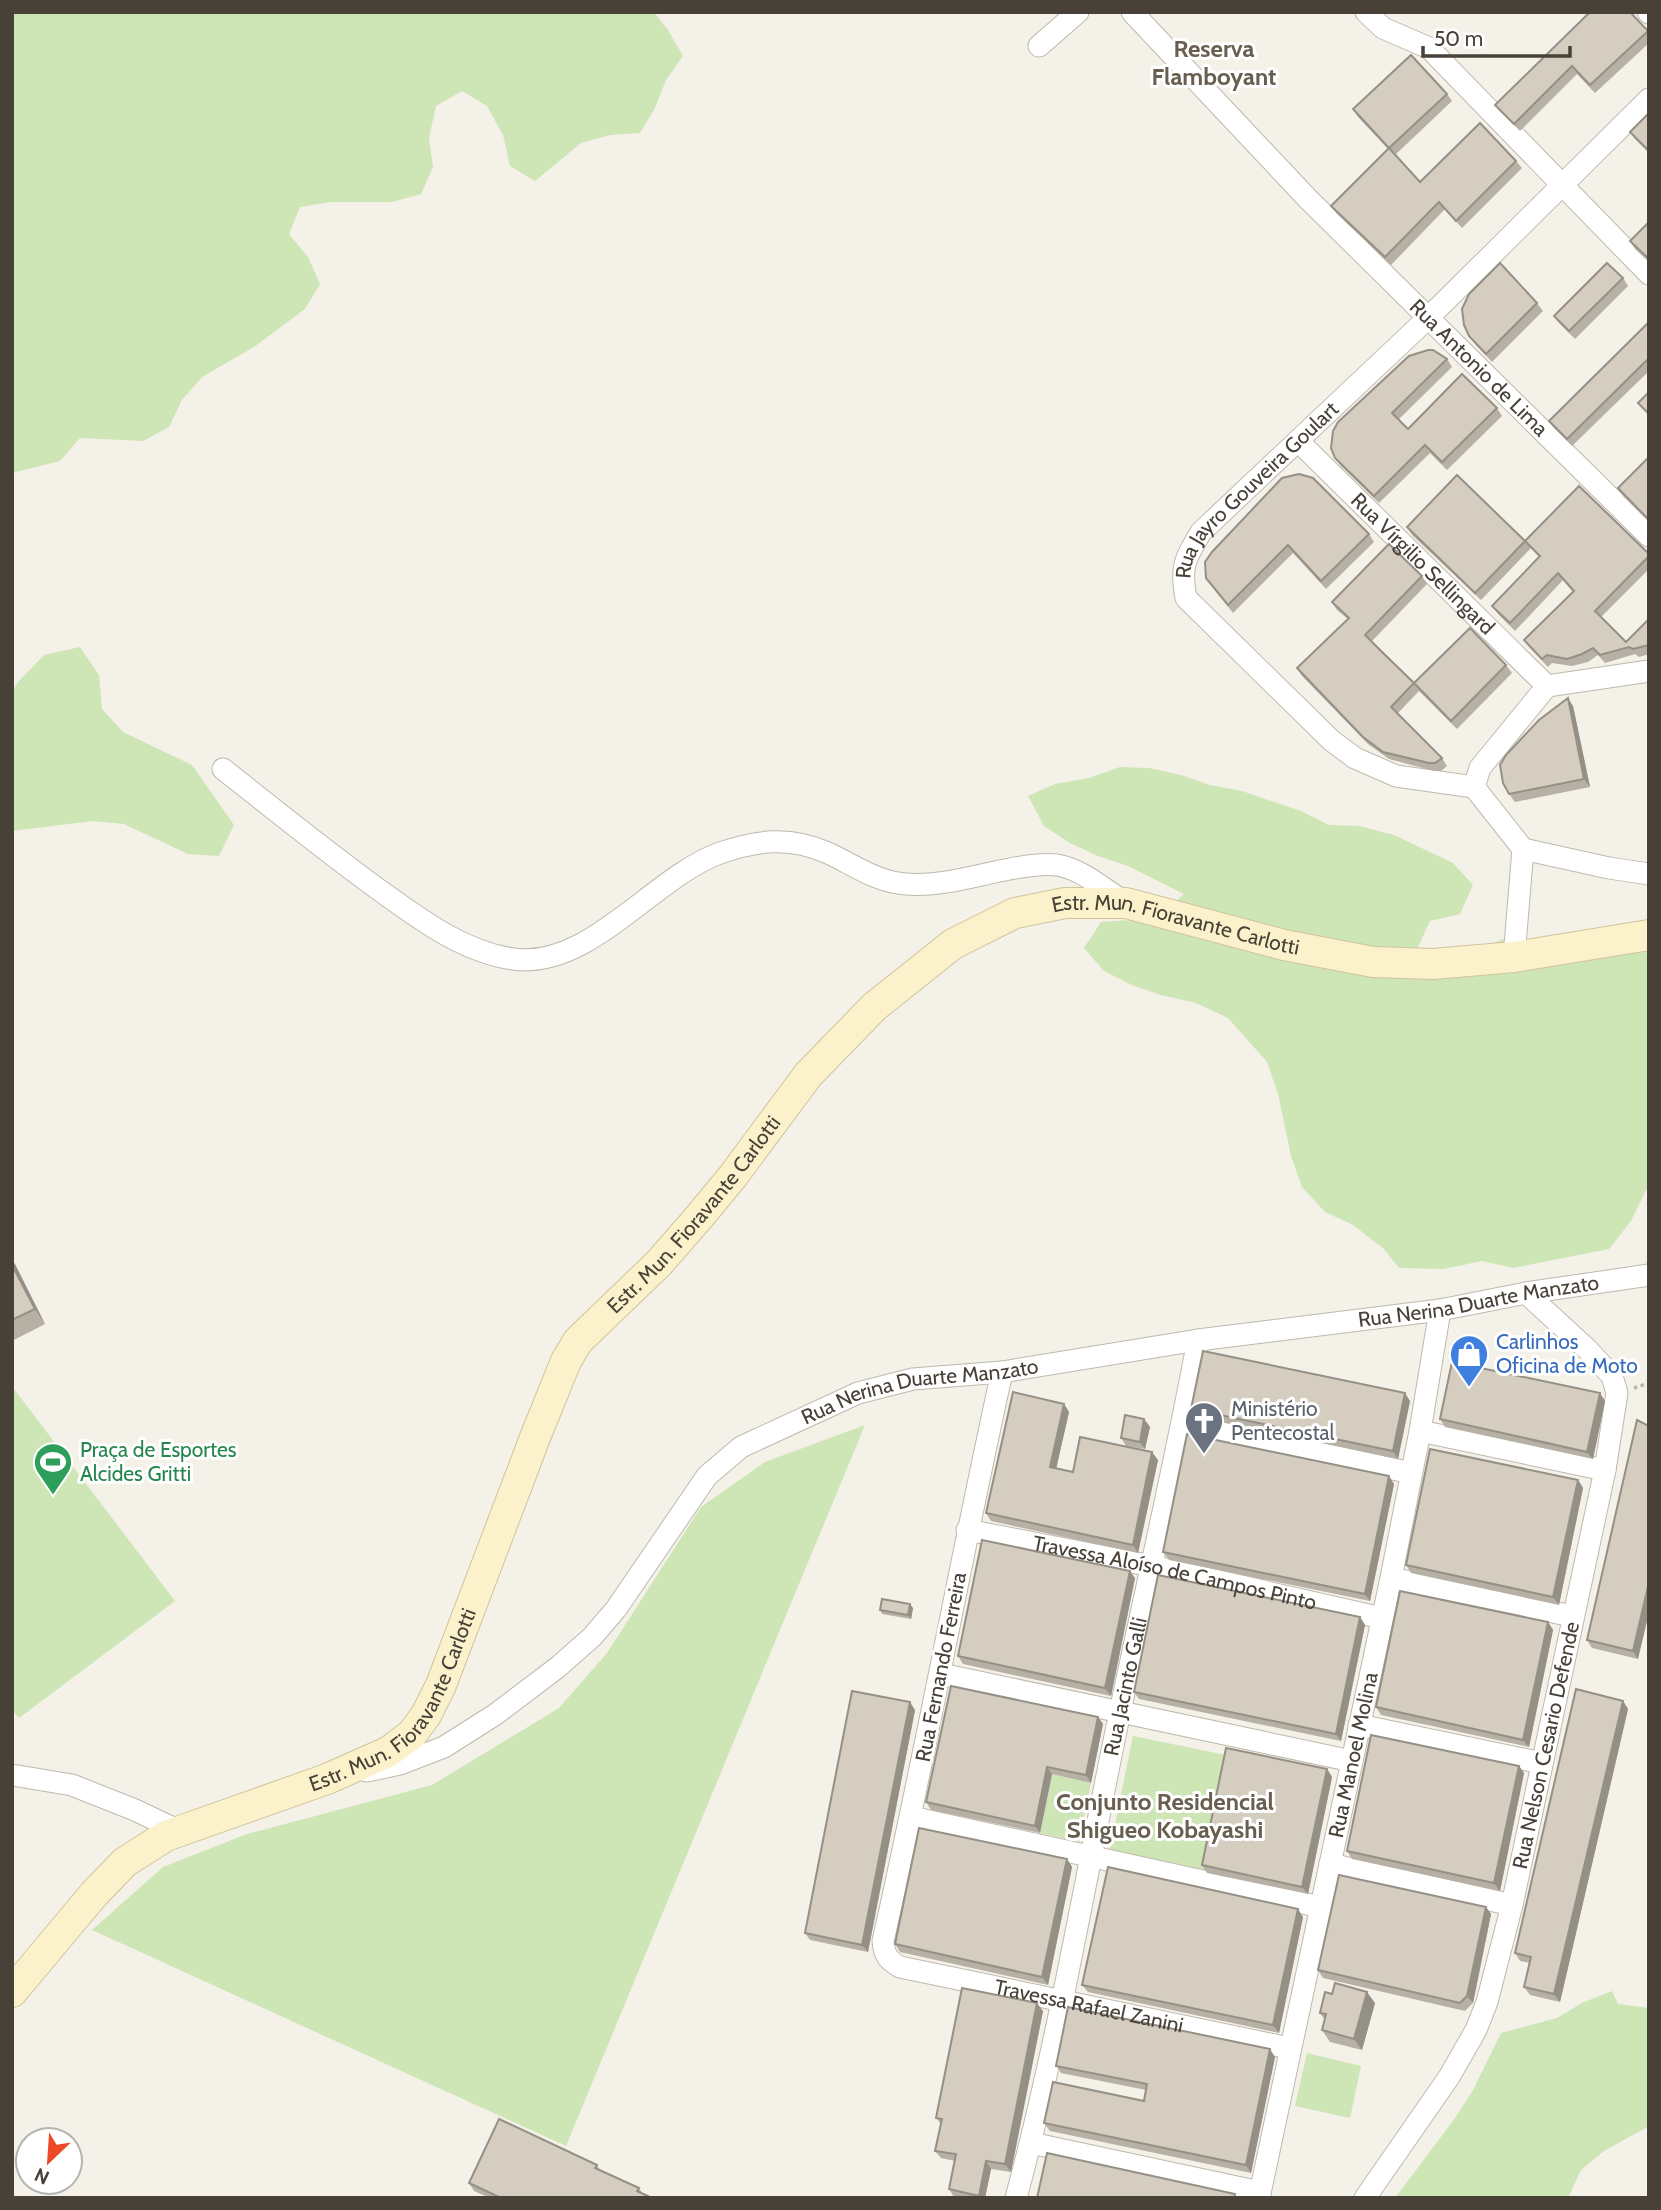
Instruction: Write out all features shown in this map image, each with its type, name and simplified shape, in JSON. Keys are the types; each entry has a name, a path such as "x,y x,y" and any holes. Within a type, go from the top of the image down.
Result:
{"street":[{"path":"1039,46 1079,12"},
{"name":"Rua Antonio de Lima","path":"1132,12 1308,198 1649,536"},
{"path":"1366,12 1383,28 1429,48 1649,274"},
{"name":"Rua Jayro Gouveira Goulart","path":"1474,787 1396,776 1355,758 1332,741 1186,598 1182,576 1186,556 1201,532 1429,317 1649,99"},
{"name":"Rua Vírgilio Sellingard","path":"1298,441 1547,686"},
{"path":"1649,671 1547,686 1480,768 1474,787 1523,849 1649,874"},
{"path":"223,769 407,910 468,945 490,954 514,959 538,959 560,954 624,917 690,866 751,844 771,841 817,849 881,880 905,884 930,884 1029,866 1056,865 1073,869 1126,903"},
{"path":"1514,957 1523,849"},
{"name":"Estr. Mun. Fioravante Carlotti","path":"12,1992 94,1894 125,1862 144,1849 179,1831 327,1779 388,1752 412,1734 426,1715 441,1685 566,1360 578,1341 659,1263 701,1216 808,1075 874,1007 953,944 1015,913 1065,904 1126,903 1284,945 1373,962 1433,964 1514,957 1649,935"},
{"name":"Rua Nerina Duarte Manzato","path":"327,1779 400,1764 444,1747 496,1714 558,1667 592,1637 616,1609 706,1476 741,1447 858,1392 913,1379 1002,1372 1198,1340 1440,1310 1526,1293 1648,1276"},
{"name":"Rua Nelson Cesario Defende","path":"1365,2198 1449,2077 1476,2030 1487,2002 1512,1905 1605,1470 1617,1393 1612,1376 1526,1293"},
{"name":"Rua Manoel Molina","path":"1259,2195 1391,1578 1420,1432 1440,1310"},
{"name":"Rua Jacinto Galli","path":"1016,2198 1063,2000 1198,1340"},
{"name":"Rua Fernando Ferreira","path":"889,1961 884,1953 883,1941 941,1674 967,1530 1002,1372"},
{"path":"1183,1423 1411,1473"},
{"path":"1420,1432 1605,1470"},
{"name":"Travessa Aloíso de Campos Pinto","path":"967,1530 1152,1566 1382,1618"},
{"path":"1391,1578 1572,1616"},
{"path":"941,1674 1352,1761"},
{"path":"1359,1725 1542,1763"},
{"path":"12,1775 72,1785 179,1831"},
{"path":"911,1817 1321,1907"},
{"path":"1330,1864 1512,1905"},
{"name":"Travessa Rafael Zanini","path":"889,1961 900,1967 1289,2048"},
{"path":"1031,2143 1259,2195"}],"green space":[{"path":"12,12 654,12 683,56 666,80 655,108 640,133 610,135 581,143 535,181 510,166 503,135 487,106 462,91 436,106 429,138 433,167 421,194 392,202 330,202 300,207 289,234 308,257 320,284 305,309 254,347 202,377 182,400 169,427 143,441 80,438 60,461 12,473"},
{"path":"80,647 99,675 102,709 123,732 192,765 234,825 219,856 188,854 124,824 93,821 12,831 12,693 18,682 44,655"},
{"path":"1120,767 1149,768 1242,791 1301,811 1329,825 1359,826 1394,835 1453,863 1473,885 1460,914 1430,921 1417,949 1476,952 1503,939 1533,949 1649,945 1649,1184 1631,1221 1609,1249 1513,1268 1482,1261 1444,1269 1399,1268 1384,1249 1353,1225 1325,1212 1302,1187 1291,1156 1278,1094 1267,1062 1228,1018 1196,1003 1132,985 1104,971 1084,948 1101,922 1132,920 1162,913 1184,894 1128,866 1070,843 1044,826 1028,796 1055,784 1089,778"},
{"name":"Praça de Esportes Alcides Gritti","path":"14,1389 175,1601 19,1718 12,1710"},
{"path":"865,1425 566,2146 92,1930 163,1867 247,1834 432,1785 559,1708 607,1653 701,1507 765,1462"},
{"path":"1133,1736 1231,1756 1207,1873 1109,1853"},
{"path":"1052,1774 1091,1783 1079,1842 1040,1833"},
{"path":"1612,1991 1618,2004 1649,2008 1649,2126 1604,2151 1581,2170 1568,2198 1395,2198 1472,2092 1501,2033 1557,2018 1582,2003"},
{"path":"1307,2053 1361,2066 1350,2118 1295,2106"}],"building":[{"path":"1590,12 1630,12 1648,31 1590,85 1572,66 1514,124 1495,105"},
{"path":"1411,55 1447,94 1389,148 1353,109"},
{"path":"1649,113 1649,151 1630,132"},
{"path":"1480,123 1516,161 1456,221 1439,202 1385,257 1331,206 1389,148 1420,182"},
{"path":"1649,222 1649,259 1630,241"},
{"path":"1500,263 1537,303 1486,354 1469,336 1462,309 1469,294"},
{"path":"1607,263 1623,278 1569,331 1554,316"},
{"path":"1649,322 1649,358 1567,439 1549,421"},
{"path":"1433,350 1447,359 1392,413 1408,429 1462,374 1497,408 1442,462 1425,445 1374,496 1335,458 1331,448 1333,431 1338,422 1409,356"},
{"path":"1649,392 1649,414 1638,403"},
{"path":"1649,457 1649,520 1618,488"},
{"path":"1299,474 1313,478 1369,534 1321,581 1288,545 1228,605 1206,578 1205,562 1282,478"},
{"path":"1457,475 1525,541 1475,593 1407,527"},
{"path":"1579,486 1649,554 1595,611 1626,642 1649,619 1649,645 1600,655 1593,648 1567,659 1547,655 1542,659 1524,640 1574,591 1558,573 1510,623 1492,606 1540,556 1525,541"},
{"path":"1389,544 1422,576 1365,635 1414,683 1391,707 1442,758 1435,763 1383,752 1363,737 1297,668 1349,618 1332,602"},
{"path":"1470,628 1506,665 1451,721 1414,683"},
{"path":"1568,698 1584,779 1509,794 1503,783 1500,765 1506,755 1539,720"},
{"path":"12,1265 35,1309 12,1320"},
{"path":"1203,1351 1405,1393 1393,1451 1191,1409"},
{"path":"1452,1362 1600,1393 1587,1452 1440,1419"},
{"path":"1013,1392 1064,1404 1050,1467 1073,1472 1080,1437 1152,1452 1133,1545 986,1513"},
{"path":"1125,1415 1144,1419 1140,1442 1121,1438"},
{"path":"1637,1420 1649,1426 1649,1582 1633,1651 1587,1640"},
{"path":"1187,1434 1389,1476 1365,1594 1163,1552"},
{"path":"1430,1449 1578,1480 1553,1597 1406,1565"},
{"path":"982,1540 1130,1571 1105,1688 958,1656"},
{"path":"1158,1575 1360,1617 1336,1734 1134,1692"},
{"path":"1400,1591 1548,1622 1523,1740 1376,1707"},
{"path":"882,1599 910,1604 908,1615 880,1610"},
{"path":"951,1686 1098,1717 1086,1775 1047,1767 1035,1826 926,1802"},
{"path":"1576,1689 1623,1701 1554,1994 1524,1987 1531,1957 1515,1953"},
{"path":"852,1691 910,1702 862,1945 805,1933"},
{"path":"1371,1735 1519,1766 1494,1883 1347,1851"},
{"path":"1226,1748 1327,1769 1302,1887 1202,1865"},
{"path":"919,1828 1067,1859 1042,1977 895,1944"},
{"path":"1108,1867 1298,1909 1273,2025 1082,1985"},
{"path":"1339,1875 1486,1907 1467,1996 1460,2003 1318,1970"},
{"path":"1335,1983 1367,1992 1354,2039 1322,2030 1326,2014 1320,2013 1325,1992 1332,1994"},
{"path":"962,1988 1037,2003 1005,2164 986,2161 979,2196 949,2189 956,2154 935,2151 942,2119 936,2118"},
{"path":"1068,2007 1270,2049 1246,2165 1044,2123 1053,2082 1144,2101 1147,2084 1056,2066"},
{"path":"499,2119 597,2165 595,2168 639,2188 637,2191 652,2198 501,2198 469,2183"},
{"path":"1047,2153 1235,2194 1234,2198 1037,2198"}],"place":[{"name":"Carlinhos Oficina de Moto","path":"1469,1388"},
{"name":"Ministério Pentecostal","path":"1204,1455"},
{"name":"Praça de Esportes Alcides Gritti","path":"53,1496"}],"district":[{"name":"Reserva Flamboyant","path":"1214,63"},
{"name":"Conjunto Residencial Shigueo Kobayashi","path":"1165,1816"}]}
